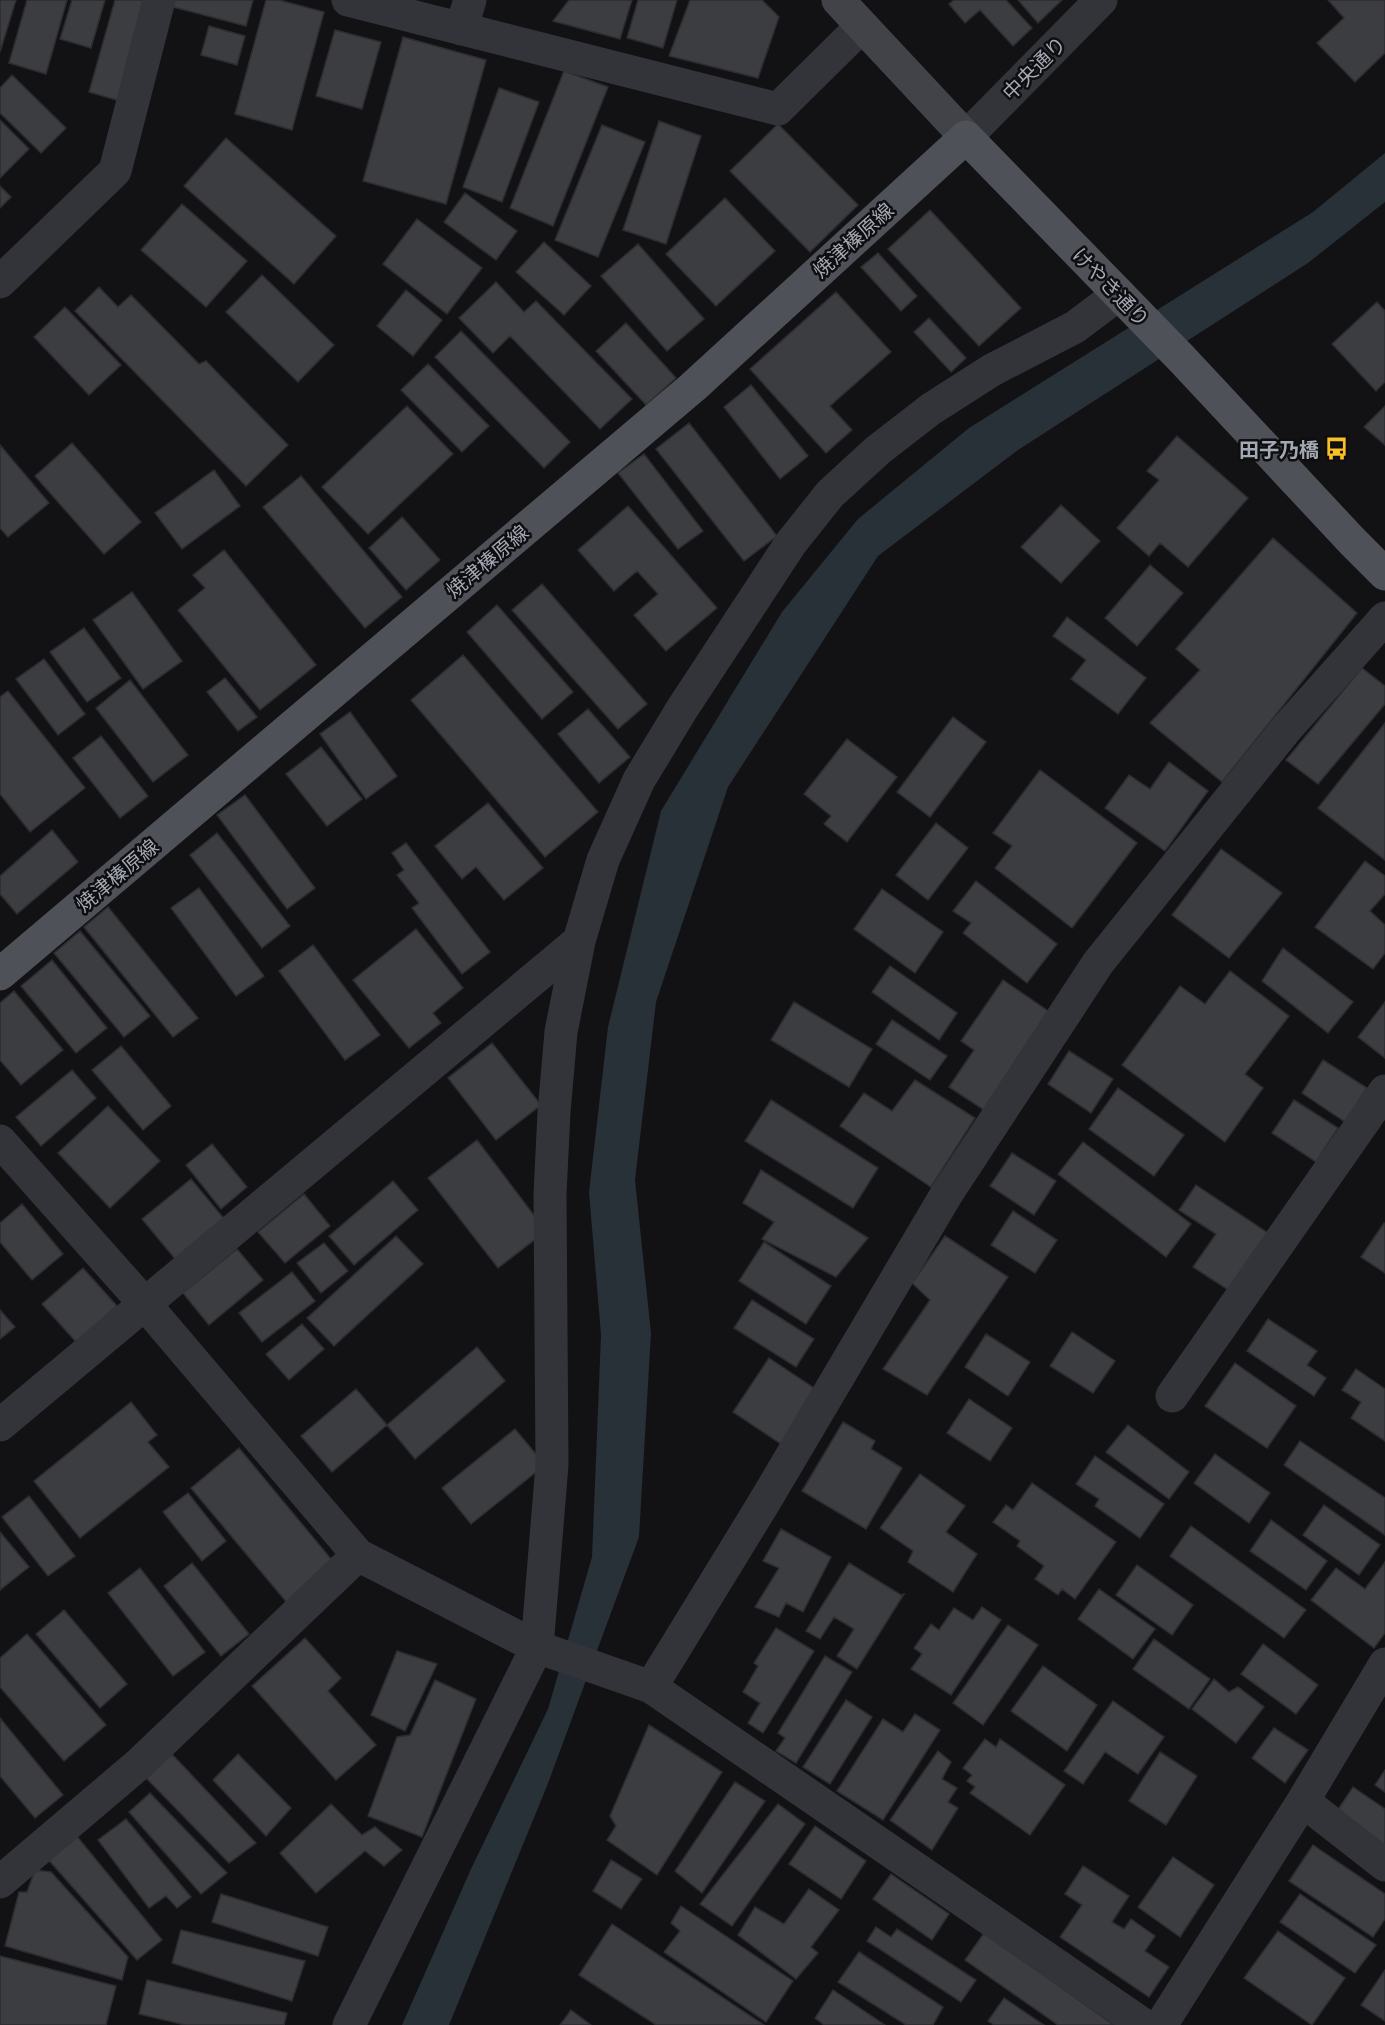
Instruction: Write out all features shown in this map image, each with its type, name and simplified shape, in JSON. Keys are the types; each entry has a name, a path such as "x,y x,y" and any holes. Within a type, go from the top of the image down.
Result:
{"main road":[{"name":"けやき通り","path":"966,137 1181,358 1385,574"},
{"name":"焼津榛原線","path":"0,974 693,387 966,137"}],"street":[{"path":"0,282 115,171 159,0"},
{"path":"348,0 466,15 778,109 862,26"},
{"name":"けやき通り","path":"838,0 966,137"},
{"name":"中央通り","path":"966,137 1101,0"},
{"path":"349,2025 537,1647 552,1465 550,1194 561,1032 579,941 603,860 639,780 682,709 791,543 830,494 878,450 932,409 992,370 1127,303"},
{"path":"651,1687 762,1506 946,1195 1098,963 1287,728 1385,618"},
{"path":"0,1425 579,941"},
{"path":"1172,1396 1385,1091"},
{"path":"0,1142 144,1303 358,1555 537,1647 651,1687 1144,2025"},
{"path":"0,1881 140,1763 358,1555"},
{"path":"1161,2025 1303,1802 1385,1664"},
{"path":"1303,1802 1385,1865"}],"shaded area":[{"path":"1385,153 1385,202 1308,263 1018,450 878,556 728,787 656,1002 635,1180 651,1333 639,1537 547,1786 449,2025 402,2025 471,1869 548,1709 592,1557 601,1335 589,1192 608,1027 661,811 782,612 858,519 969,428 1313,212"}],"building":[{"path":"0,0 16,0 0,52"},
{"path":"27,0 67,0 46,74 9,63"},
{"path":"72,0 105,0 91,48 60,39"},
{"path":"115,0 149,0 120,101 89,92"},
{"path":"174,0 253,0 246,26 173,7"},
{"path":"266,0 279,0 324,12 292,130 235,114"},
{"path":"569,0 632,0 620,39 553,21"},
{"path":"638,0 677,0 663,48 627,38"},
{"path":"690,0 762,0 779,17 758,78 669,56"},
{"path":"954,0 1006,0 1032,28 1013,46 980,10 965,23 949,4"},
{"path":"1018,0 1062,0 1038,23"},
{"path":"1328,0 1385,0 1385,53 1355,82 1317,43 1344,18"},
{"path":"209,26 245,36 237,65 201,55"},
{"path":"335,30 381,42 362,109 316,96"},
{"path":"403,37 486,60 446,204 363,181"},
{"path":"564,71 608,87 553,226 510,208"},
{"path":"12,75 66,128 41,153 0,113 0,88"},
{"path":"499,88 539,102 502,202 463,187"},
{"path":"0,120 29,149 0,178"},
{"path":"659,121 701,136 666,244 623,230"},
{"path":"778,124 858,205 810,252 730,171"},
{"path":"602,125 645,142 598,257 555,240"},
{"path":"226,138 336,236 294,284 184,186"},
{"path":"0,186 11,197 0,208"},
{"path":"465,193 517,231 496,260 444,222"},
{"path":"725,198 775,251 716,306 666,254"},
{"path":"182,204 247,261 206,307 141,250"},
{"path":"930,210 1021,308 979,346 888,249"},
{"path":"417,219 482,268 447,314 383,264"},
{"path":"544,242 591,286 564,315 516,272"},
{"path":"638,244 704,319 667,351 601,276"},
{"path":"878,253 917,296 901,311 861,267"},
{"path":"262,275 334,345 298,382 226,312"},
{"path":"496,282 524,312 536,301 632,399 600,429 510,336 493,353 459,318"},
{"path":"99,287 118,307 131,295 199,364 206,361 288,445 246,486 75,311"},
{"path":"406,290 442,320 413,356 377,326"},
{"path":"836,292 891,352 830,406 852,430 826,453 750,369"},
{"path":"1377,302 1385,311 1385,382 1376,391 1332,344"},
{"path":"65,307 121,365 89,395 34,337"},
{"path":"929,318 966,358 951,372 914,332"},
{"path":"626,323 676,378 646,405 596,351"},
{"path":"461,331 570,442 544,468 435,357"},
{"path":"428,364 489,426 462,452 401,390"},
{"path":"751,385 808,456 780,479 724,407"},
{"path":"407,406 453,454 368,534 322,487"},
{"path":"1385,406 1385,445 1364,427"},
{"path":"689,423 777,536 744,561 656,449"},
{"path":"1177,436 1248,498 1188,567 1160,543 1149,556 1117,528 1159,480 1147,471"},
{"path":"72,443 141,522 104,554 35,476"},
{"path":"0,445 49,503 8,537 0,528"},
{"path":"644,454 703,531 678,549 618,473"},
{"path":"214,470 240,506 182,549 155,513"},
{"path":"301,476 402,597 365,628 263,507"},
{"path":"1061,505 1100,541 1061,583 1021,547"},
{"path":"628,506 717,608 666,651 634,615 658,594 637,571 614,591 578,550"},
{"path":"402,517 440,560 406,590 369,548"},
{"path":"1273,538 1357,613 1222,782 1150,723 1200,670 1176,649"},
{"path":"224,550 316,665 260,710 178,610 205,588 193,575"},
{"path":"1150,565 1183,593 1137,646 1105,618"},
{"path":"542,584 647,704 618,729 512,610"},
{"path":"132,592 182,661 143,689 93,620"},
{"path":"497,605 573,692 542,719 467,632"},
{"path":"1067,617 1146,678 1118,714 1071,679 1086,660 1053,636"},
{"path":"84,628 121,678 87,702 50,652"},
{"path":"463,655 598,812 545,857 411,700"},
{"path":"44,659 85,714 58,735 16,679"},
{"path":"1362,668 1385,686 1385,704 1318,784 1286,760"},
{"path":"225,678 257,717 238,731 207,692"},
{"path":"130,680 188,755 153,782 96,708"},
{"path":"8,691 85,788 30,832 0,794 0,697"},
{"path":"588,709 630,757 599,783 558,734"},
{"path":"350,712 397,776 366,799 320,734"},
{"path":"953,717 986,742 930,817 897,792"},
{"path":"1385,723 1385,860 1318,808"},
{"path":"101,736 148,796 120,818 73,758"},
{"path":"847,739 897,777 847,842 824,824 831,816 804,794"},
{"path":"321,747 362,799 327,826 286,774"},
{"path":"1169,762 1208,791 1165,851 1105,808 1129,775 1150,789"},
{"path":"1040,770 1137,843 1072,928 995,868 1012,846 993,833"},
{"path":"245,795 315,888 287,909 217,815"},
{"path":"488,803 543,868 504,900 476,867 462,879 435,846"},
{"path":"936,823 968,848 928,900 896,875"},
{"path":"52,830 78,862 17,914 0,894 0,876"},
{"path":"217,833 290,926 262,948 190,855"},
{"path":"406,843 490,952 462,974 412,908 419,903 397,875 404,870 392,853"},
{"path":"1221,849 1282,893 1229,958 1172,915"},
{"path":"1365,861 1385,876 1385,894 1370,911 1385,925 1385,953 1373,969 1315,927"},
{"path":"976,881 1057,944 1027,983 963,933 971,923 953,911"},
{"path":"199,888 264,976 236,996 171,908"},
{"path":"882,889 943,932 915,973 854,929"},
{"path":"108,907 198,1018 173,1037 84,927"},
{"path":"416,929 463,988 433,1013 441,1023 409,1048 353,980"},
{"path":"80,931 150,1016 124,1037 54,953"},
{"path":"313,945 380,1035 345,1060 279,971"},
{"path":"1283,948 1353,1002 1328,1033 1262,981"},
{"path":"52,960 107,1028 76,1053 21,986"},
{"path":"890,966 957,1013 939,1040 872,992"},
{"path":"1230,971 1289,1016 1245,1074 1263,1088 1225,1142 1122,1065 1180,986 1205,1004"},
{"path":"1003,980 1054,1015 987,1112 949,1087 974,1050 961,1041"},
{"path":"14,991 63,1050 21,1085 0,1060 0,1003"},
{"path":"794,1002 872,1049 849,1087 771,1040"},
{"path":"1385,1002 1385,1058 1358,1037"},
{"path":"892,1020 947,1056 930,1080 876,1044"},
{"path":"492,1043 541,1105 496,1140 448,1078"},
{"path":"121,1046 171,1106 143,1130 92,1070"},
{"path":"1069,1051 1113,1079 1091,1113 1048,1084"},
{"path":"1323,1060 1367,1088 1345,1122 1302,1093"},
{"path":"72,1070 96,1098 41,1146 16,1117"},
{"path":"915,1080 975,1118 931,1187 840,1126 864,1093 892,1111"},
{"path":"1118,1088 1184,1135 1154,1176 1089,1129"},
{"path":"771,1100 878,1168 853,1208 745,1141"},
{"path":"1294,1100 1338,1128 1316,1162 1272,1133"},
{"path":"108,1106 160,1161 110,1208 58,1153"},
{"path":"477,1140 546,1231 498,1268 428,1178"},
{"path":"1083,1142 1191,1224 1166,1257 1058,1174"},
{"path":"212,1144 247,1187 221,1209 186,1165"},
{"path":"1012,1153 1056,1181 1034,1215 990,1186"},
{"path":"761,1170 868,1238 836,1277 762,1239 774,1222 743,1203"},
{"path":"191,1179 225,1220 176,1260 142,1219"},
{"path":"393,1181 418,1210 354,1265 329,1236"},
{"path":"1196,1185 1274,1237 1236,1295 1193,1267 1216,1234 1179,1210"},
{"path":"304,1194 330,1226 285,1263 258,1232"},
{"path":"22,1204 63,1254 32,1280 0,1242 0,1223"},
{"path":"1013,1211 1057,1240 1035,1273 991,1245"},
{"path":"1385,1224 1385,1273 1361,1257"},
{"path":"396,1236 423,1264 334,1346 307,1318"},
{"path":"945,1236 1008,1277 927,1395 883,1369 930,1300 912,1283"},
{"path":"764,1242 831,1286 806,1324 739,1281"},
{"path":"324,1243 348,1271 321,1293 297,1263"},
{"path":"237,1249 263,1280 209,1325 183,1293"},
{"path":"83,1268 117,1306 76,1342 42,1304"},
{"path":"292,1272 315,1301 262,1342 239,1313"},
{"path":"752,1300 814,1339 796,1367 734,1328"},
{"path":"0,1310 15,1327 0,1339"},
{"path":"1268,1319 1317,1351 1307,1365 1326,1378 1314,1396 1247,1351"},
{"path":"302,1324 324,1349 289,1380 266,1354"},
{"path":"1072,1332 1115,1361 1093,1393 1050,1366"},
{"path":"986,1334 1030,1362 1008,1396 965,1367"},
{"path":"477,1347 505,1381 415,1459 387,1425"},
{"path":"769,1358 817,1390 781,1444 733,1412"},
{"path":"1235,1363 1296,1406 1267,1448 1205,1406"},
{"path":"1356,1369 1385,1389 1385,1441 1351,1418 1361,1402 1342,1390"},
{"path":"356,1389 387,1425 332,1472 301,1436"},
{"path":"969,1399 1012,1428 990,1461 947,1433"},
{"path":"131,1402 157,1435 148,1442 169,1467 80,1538 34,1481"},
{"path":"843,1422 875,1441 871,1449 902,1468 866,1529 802,1491"},
{"path":"1128,1425 1189,1472 1169,1499 1106,1452"},
{"path":"515,1429 545,1465 471,1524 442,1488"},
{"path":"1300,1441 1385,1498 1385,1535 1284,1465"},
{"path":"239,1448 336,1565 288,1604 191,1488"},
{"path":"1215,1454 1270,1493 1249,1523 1194,1483"},
{"path":"1095,1456 1164,1504 1140,1538 1095,1506 1099,1499 1076,1484"},
{"path":"920,1474 965,1506 946,1532 977,1554 953,1592 908,1562 913,1551 880,1528"},
{"path":"1032,1483 1116,1542 1075,1599 1062,1589 1058,1595 1035,1579 1044,1566 1017,1546 1020,1541 993,1522 1006,1505 1013,1510"},
{"path":"188,1493 226,1541 202,1561 163,1512"},
{"path":"29,1496 75,1556 48,1576 2,1517"},
{"path":"1324,1505 1380,1545 1359,1575 1303,1535"},
{"path":"1271,1520 1327,1561 1306,1590 1250,1551"},
{"path":"1191,1526 1306,1610 1284,1638 1170,1556"},
{"path":"781,1529 831,1557 803,1612 786,1603 779,1617 755,1607 779,1568 763,1561"},
{"path":"0,1532 29,1567 0,1590"},
{"path":"1385,1562 1385,1633 1374,1648 1311,1600 1336,1568 1365,1589"},
{"path":"192,1563 249,1634 221,1656 164,1586"},
{"path":"849,1563 901,1595 904,1594 857,1669 837,1656 854,1629 834,1617 820,1639 806,1631"},
{"path":"1137,1565 1193,1605 1172,1635 1116,1595"},
{"path":"140,1568 205,1652 173,1676 108,1593"},
{"path":"1099,1589 1155,1629 1133,1659 1078,1619"},
{"path":"982,1607 1001,1620 951,1695 911,1669 922,1654 914,1648 931,1624 939,1630 954,1608 973,1620"},
{"path":"64,1610 127,1684 100,1708 36,1634"},
{"path":"1008,1625 1038,1645 983,1725 953,1703"},
{"path":"776,1628 814,1651 763,1733 748,1723 760,1703 743,1692 758,1666 754,1663"},
{"path":"27,1634 106,1725 64,1761 0,1687 0,1658"},
{"path":"305,1638 341,1678 328,1691 376,1745 336,1780 252,1686"},
{"path":"1154,1639 1210,1679 1189,1709 1133,1669"},
{"path":"1263,1644 1318,1685 1296,1714 1241,1674"},
{"path":"397,1651 437,1664 405,1731 371,1715"},
{"path":"825,1656 852,1672 796,1763 776,1751 785,1738 778,1733"},
{"path":"1043,1666 1097,1705 1067,1751 1011,1711"},
{"path":"1214,1679 1229,1692 1238,1687 1264,1707 1236,1743 1192,1709"},
{"path":"435,1680 476,1699 422,1837 368,1816 397,1737 410,1735"},
{"path":"846,1700 872,1717 830,1784 803,1767"},
{"path":"1113,1701 1164,1737 1138,1774 1105,1752 1083,1784 1064,1771"},
{"path":"915,1714 940,1730 883,1820 837,1791 883,1719 903,1732"},
{"path":"0,1718 63,1795 35,1818 0,1776"},
{"path":"649,1725 722,1772 657,1875 607,1840 616,1826 610,1816"},
{"path":"1274,1728 1308,1750 1285,1783 1252,1758"},
{"path":"985,1739 996,1747 1000,1739 1065,1785 1030,1835 970,1793 975,1787 967,1781 972,1775 963,1768"},
{"path":"169,1751 256,1843 229,1863 146,1778"},
{"path":"938,1751 951,1762 942,1779 957,1788 948,1802 958,1808 932,1850 890,1820"},
{"path":"1160,1752 1197,1776 1166,1825 1129,1801"},
{"path":"238,1754 291,1808 266,1836 213,1780"},
{"path":"1385,1770 1385,1792 1375,1785"},
{"path":"735,1782 765,1801 702,1893 675,1871"},
{"path":"1353,1787 1385,1809 1385,1849 1335,1814"},
{"path":"150,1793 227,1873 201,1894 129,1812"},
{"path":"331,1804 362,1835 375,1827 402,1850 384,1866 365,1851 316,1893 280,1853"},
{"path":"778,1804 805,1824 732,1926 700,1904"},
{"path":"126,1819 191,1897 177,1908 166,1896 149,1908 98,1840"},
{"path":"815,1826 866,1861 841,1899 789,1864"},
{"path":"75,1834 162,1940 137,1960 46,1857"},
{"path":"1313,1845 1385,1894 1385,1919 1373,1937 1289,1881"},
{"path":"1173,1857 1214,1885 1180,1937 1138,1907"},
{"path":"611,1860 642,1879 621,1909 593,1891"},
{"path":"1083,1866 1129,1896 1112,1922 1124,1929 1131,1919 1155,1936 1145,1951 1169,1967 1149,1997 1060,1937 1082,1905 1065,1894"},
{"path":"35,1870 51,1872 128,1957 122,1980 5,1946 19,1892 27,1892"},
{"path":"891,1874 949,1914 932,1940 873,1899"},
{"path":"809,1889 839,1910 811,1947 818,1953 796,1979 738,1935 755,1907 784,1924"},
{"path":"221,1894 328,1927 318,1956 212,1922"},
{"path":"1300,1894 1376,1945 1355,1973 1280,1922"},
{"path":"681,1906 793,1981 766,2022 664,1952 680,1931 671,1923"},
{"path":"612,1924 764,2025 656,2025 579,1975"},
{"path":"876,1927 891,1937 897,1929 976,1980 961,2002 867,1941"},
{"path":"181,1930 305,1961 292,2001 172,1963"},
{"path":"1278,1931 1345,1978 1312,2025 1244,1978"},
{"path":"984,1933 1114,2025 1058,2025 965,1960"},
{"path":"859,1952 943,2007 933,2025 906,2025 838,1982"},
{"path":"0,1956 116,1986 106,2025 0,2025"},
{"path":"1385,1970 1385,2021 1361,2005"},
{"path":"147,1980 287,2013 284,2025 185,2025 139,2014"},
{"path":"833,1990 885,2025 824,2025 815,2018"},
{"path":"1004,1998 1044,2025 994,2025 988,2021"},
{"path":"571,2010 591,2025 560,2025"}],"place":[{"name":"田子乃橋","path":"1337,449"}]}
